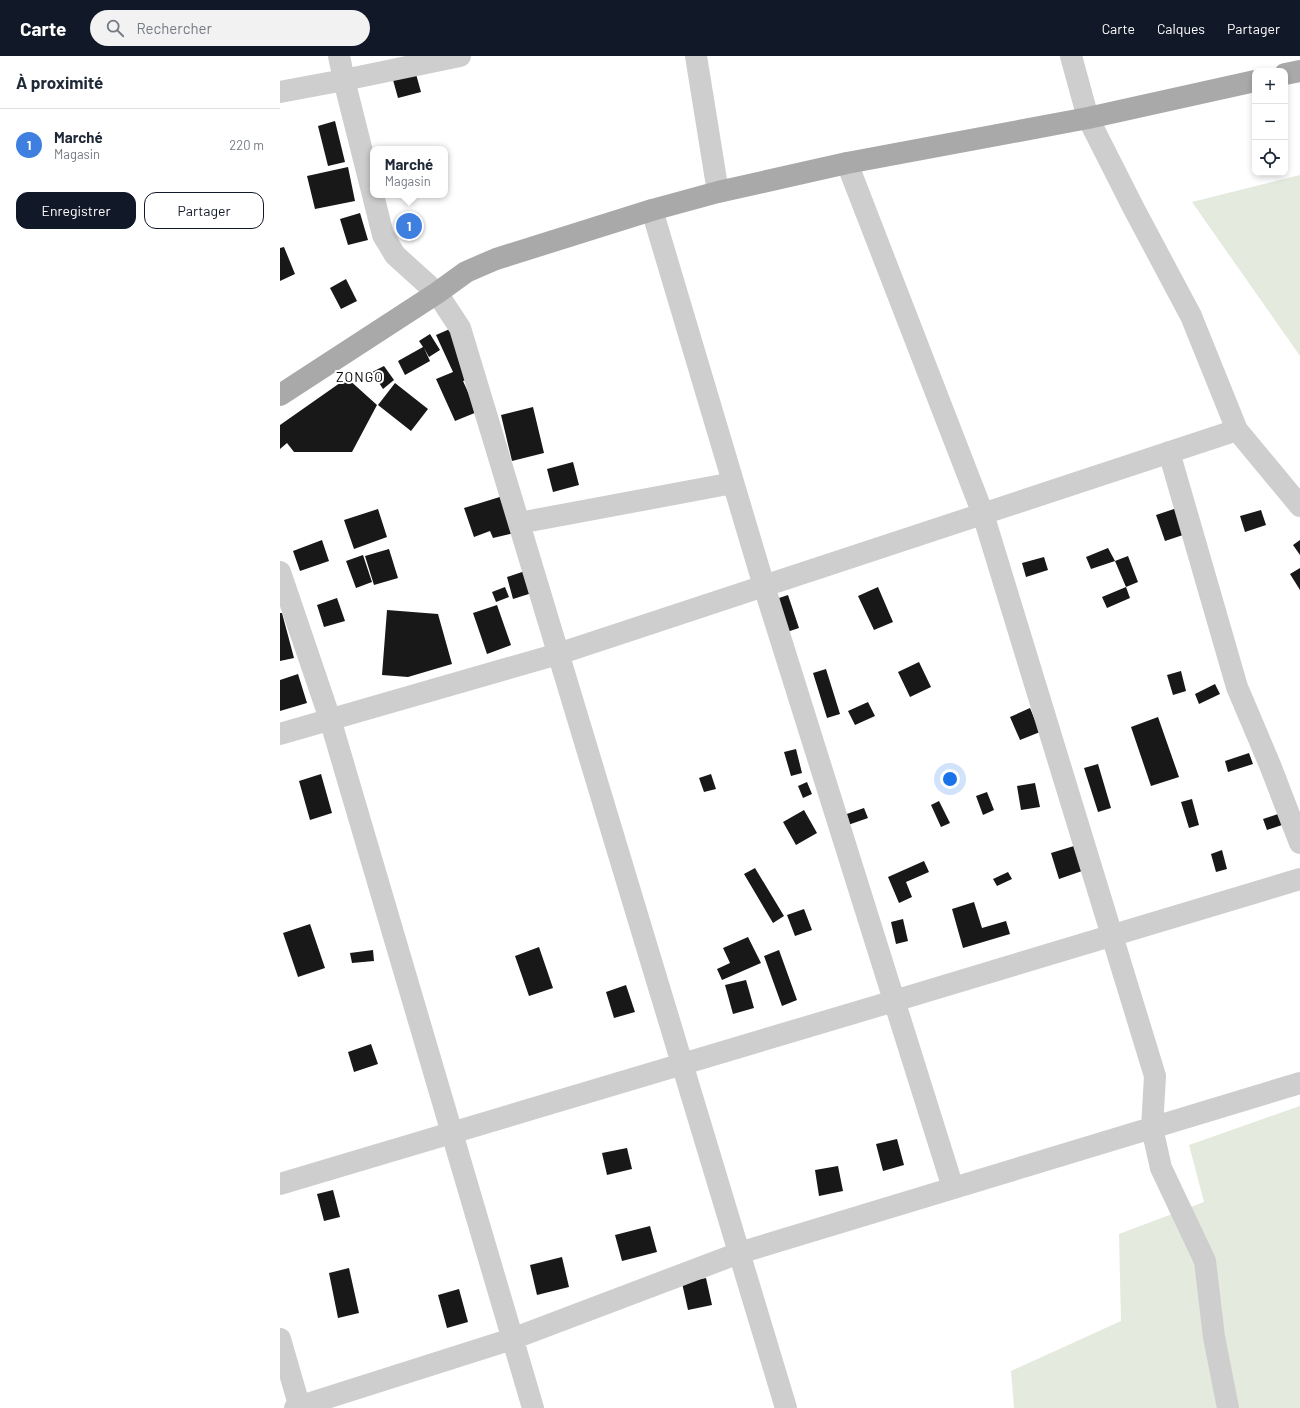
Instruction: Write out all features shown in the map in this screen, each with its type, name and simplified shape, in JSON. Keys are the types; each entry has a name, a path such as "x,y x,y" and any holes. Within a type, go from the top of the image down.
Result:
{"main road":[{"path":"1288,73 1300,71"},
{"path":"280,395 437,293 466,272 496,259 652,210 718,192 848,163 1088,118 1252,82"}],"street":[{"path":"339,56 370,183"},
{"path":"280,92 460,56"},
{"path":"696,56 718,192"},
{"path":"1071,56 1088,118 1133,208 1191,316 1237,430 1300,506"},
{"path":"848,163 983,514 1155,1076 1152,1128 1161,1168 1205,1261 1214,1337 1228,1408"},
{"path":"374,198 383,235 394,255 437,293 460,328 786,1408"},
{"path":"652,210 764,586 953,1188"},
{"path":"280,734 558,654 1237,430"},
{"path":"1170,452 1237,687 1270,765 1300,842"},
{"path":"519,523 733,483"},
{"path":"280,572 330,720 532,1408"},
{"path":"280,1184 1300,879"},
{"path":"280,1339 298,1408 512,1339 739,1253 1300,1083"}],"shaded area":[{"path":"1300,175 1300,356 1192,202"},
{"path":"1300,1106 1300,1408 1014,1408 1011,1371 1121,1321 1119,1234 1204,1202 1189,1145"}],"building":[{"path":"416,74 421,92 398,98 393,80"},
{"path":"335,121 345,162 328,166 318,126"},
{"path":"348,167 355,201 315,209 307,176"},
{"path":"360,213 368,240 348,245 340,219"},
{"path":"284,247 295,274 280,281 280,248"},
{"path":"346,279 357,301 341,309 330,288"},
{"path":"452,328 473,377 463,381 477,412 455,421 436,379 453,372 436,335"},
{"path":"430,334 440,350 429,357 424,348 430,361 405,375 398,361 423,347 419,341"},
{"path":"384,366 394,380 383,389 372,372"},
{"path":"347,378 377,405 352,452 294,452 287,443 280,449 280,425"},
{"path":"395,383 428,409 411,431 378,405"},
{"path":"533,407 544,453 512,461 501,415"},
{"path":"573,462 579,485 553,492 547,469"},
{"path":"503,496 514,533 493,538 490,531 474,537 464,508"},
{"path":"1180,507 1189,533 1165,541 1156,515"},
{"path":"378,509 387,537 354,549 344,520"},
{"path":"1261,510 1266,525 1245,532 1240,516"},
{"path":"322,540 329,561 300,571 293,551"},
{"path":"1300,540 1300,555 1293,545"},
{"path":"1108,548 1115,561 1091,569 1086,557"},
{"path":"389,549 398,578 374,585 365,556"},
{"path":"363,555 372,582 356,588 346,561"},
{"path":"1128,556 1138,582 1126,587 1115,561"},
{"path":"1044,557 1048,570 1026,577 1022,563"},
{"path":"1300,568 1300,590 1290,574"},
{"path":"525,571 532,593 513,599 507,577"},
{"path":"505,587 509,597 496,602 492,592"},
{"path":"878,587 893,622 874,630 858,596"},
{"path":"1126,587 1130,598 1107,608 1102,597"},
{"path":"788,595 799,628 787,632 776,599"},
{"path":"337,598 345,621 324,627 317,605"},
{"path":"497,605 511,645 487,654 473,613"},
{"path":"387,610 438,614 452,664 408,677 382,675"},
{"path":"280,613 282,613 294,658 280,661"},
{"path":"919,662 931,687 910,697 898,672"},
{"path":"826,669 840,714 827,718 813,673"},
{"path":"1181,671 1186,691 1173,695 1167,675"},
{"path":"298,674 307,703 280,711 280,680"},
{"path":"1215,684 1220,694 1199,704 1195,694"},
{"path":"868,702 875,716 855,725 848,711"},
{"path":"1030,708 1040,732 1020,740 1010,717"},
{"path":"1158,717 1179,777 1151,786 1131,727"},
{"path":"796,749 802,773 791,776 784,752"},
{"path":"1249,753 1253,764 1228,772 1225,761"},
{"path":"1098,764 1111,808 1098,812 1084,768"},
{"path":"321,774 332,813 310,820 299,781"},
{"path":"711,774 716,789 704,792 699,778"},
{"path":"807,782 812,794 803,798 798,786"},
{"path":"1035,783 1040,807 1021,810 1017,786"},
{"path":"987,792 994,810 983,815 976,796"},
{"path":"1192,799 1199,825 1189,828 1181,802"},
{"path":"939,801 950,823 941,827 931,805"},
{"path":"864,808 868,818 845,826 841,816"},
{"path":"804,810 817,833 796,845 783,822"},
{"path":"1284,812 1288,823 1267,830 1263,819"},
{"path":"1074,846 1082,871 1059,879 1051,853"},
{"path":"1222,850 1227,869 1216,872 1211,854"},
{"path":"924,861 929,872 906,882 912,897 899,903 888,877"},
{"path":"755,868 784,916 773,923 744,874"},
{"path":"1008,872 1012,879 997,886 993,879"},
{"path":"974,902 982,928 1006,921 1010,934 963,948 952,909"},
{"path":"804,909 812,930 795,936 787,915"},
{"path":"903,919 908,941 896,944 891,922"},
{"path":"310,924 325,968 298,977 283,933"},
{"path":"748,937 761,963 722,980 717,969 730,963 723,948"},
{"path":"539,947 553,988 529,996 515,956"},
{"path":"373,950 374,961 352,963 350,953"},
{"path":"779,950 797,1000 782,1006 764,956"},
{"path":"746,980 754,1008 733,1014 725,985"},
{"path":"626,985 635,1012 614,1018 606,992"},
{"path":"371,1044 378,1064 354,1072 348,1052"},
{"path":"897,1139 904,1165 883,1171 876,1144"},
{"path":"627,1148 632,1169 607,1175 602,1153"},
{"path":"838,1166 843,1191 819,1196 815,1170"},
{"path":"333,1190 340,1217 324,1221 317,1194"},
{"path":"650,1226 657,1252 622,1261 615,1235"},
{"path":"562,1257 569,1287 537,1295 530,1265"},
{"path":"349,1268 359,1313 338,1318 329,1273"},
{"path":"706,1278 712,1305 688,1310 682,1283"},
{"path":"459,1289 468,1322 447,1328 438,1295"}],"place":[{"name":"Marché","path":"409,226"}],"district":[{"name":"ZONGO","path":"360,376"}]}
